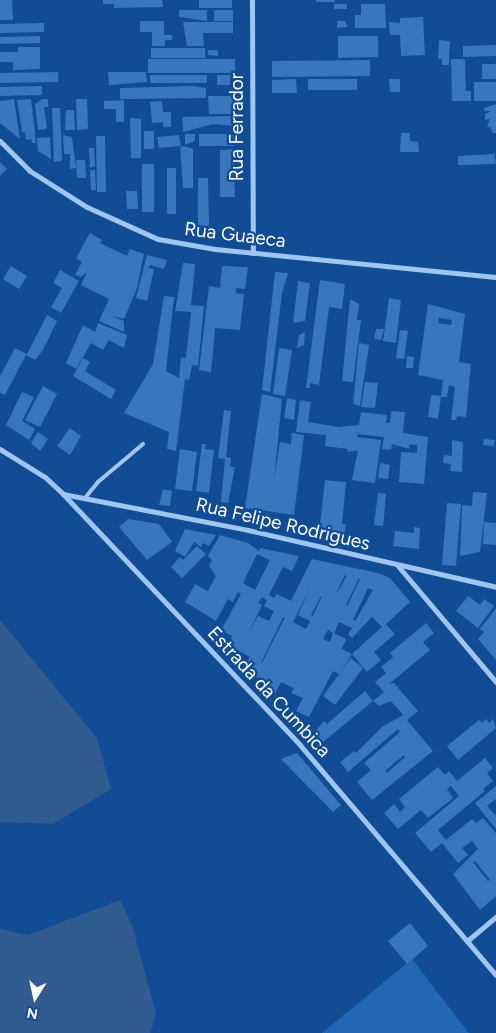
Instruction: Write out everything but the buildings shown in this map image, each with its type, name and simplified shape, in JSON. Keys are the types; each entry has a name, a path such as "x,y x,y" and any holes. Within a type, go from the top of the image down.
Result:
{"street":[{"name":"Rua Ferrador","path":"252,0 253,253"},
{"name":"Rua Guaeca","path":"0,141 30,171 87,207 133,230 185,245 496,277"},
{"name":"Estrada da Cumbica","path":"0,449 45,477 63,494 300,745 496,975"},
{"name":"Rua Felipe Rodrigues","path":"63,494 248,530 496,587"},
{"path":"398,565 496,682"},
{"path":"467,941 496,917"}],"lane":[{"path":"85,498 98,482 143,444"}],"shaded area":[{"path":"0,620 97,738 111,789 53,824 0,822"},
{"path":"120,900 132,925 156,1014 150,1033 0,1033 0,929 28,935"},
{"path":"412,959 469,1033 322,1033"}]}
